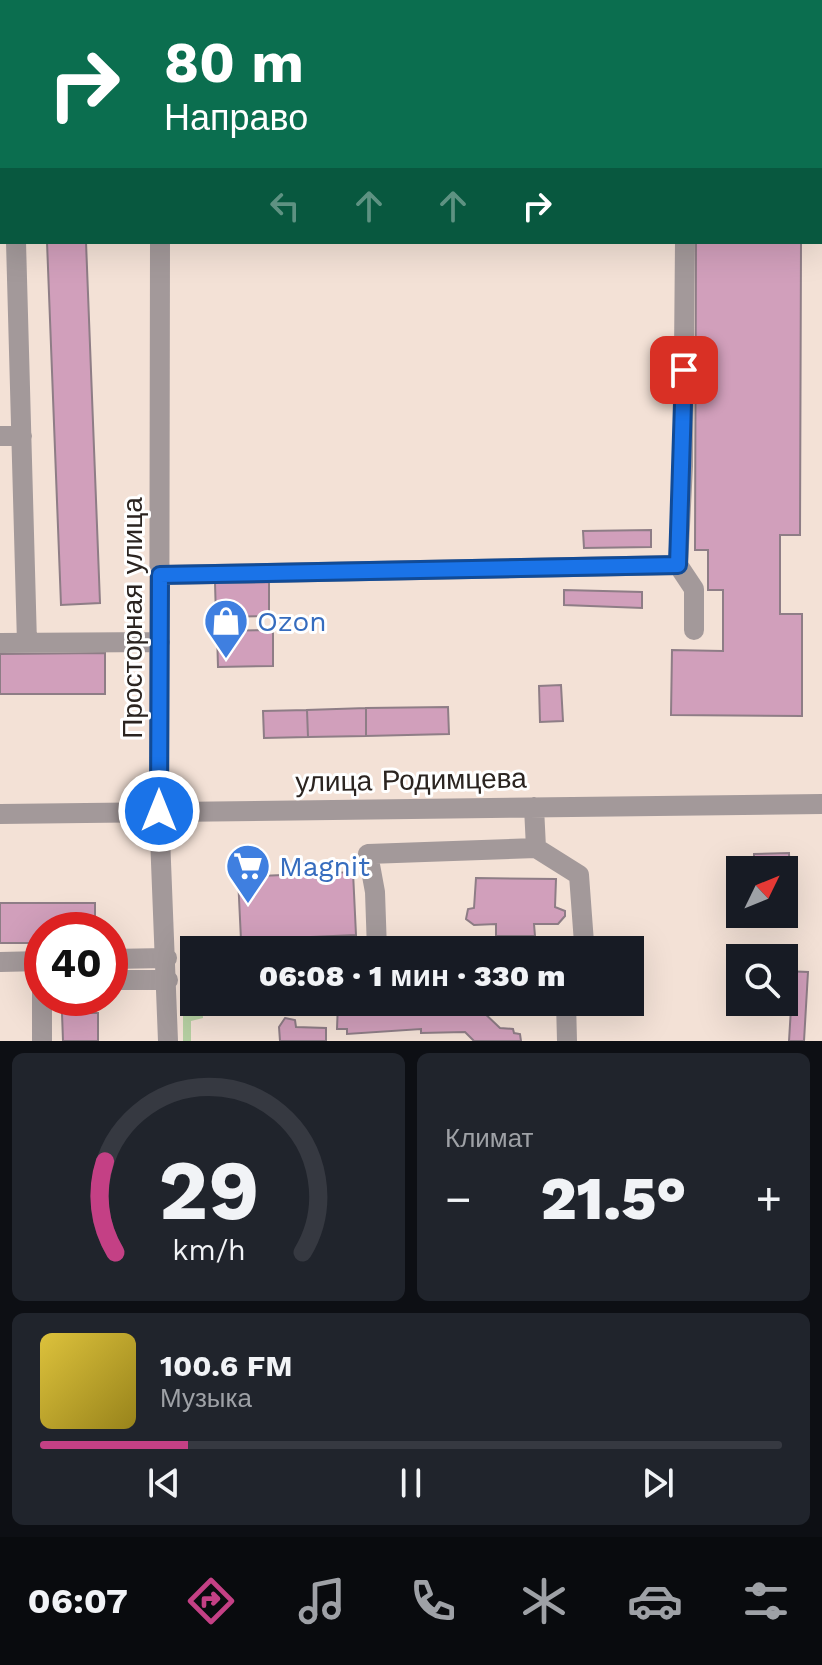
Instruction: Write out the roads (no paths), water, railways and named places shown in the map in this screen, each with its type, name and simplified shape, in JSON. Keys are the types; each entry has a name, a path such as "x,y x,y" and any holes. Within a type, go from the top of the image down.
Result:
{"street":[{"path":"15,244 8,272 10,377 22,436 27,643"},
{"name":"Просторная улица","path":"160,244 159,811 168,1041"},
{"path":"685,244 683,466 678,565 694,589 694,630"},
{"path":"0,436 22,436"},
{"path":"160,575 678,565"},
{"path":"0,643 160,642"},
{"name":"улица Родимцева","path":"0,814 822,804"},
{"path":"534,807 536,848"},
{"path":"377,936 375,892 368,854 536,848 579,875 583,936"},
{"path":"128,959 167,958"},
{"path":"0,962 24,961"},
{"path":"128,980 168,980"},
{"path":"42,1016 42,1041"},
{"path":"566,1016 567,1041"}],"place":[{"name":"Ozon","path":"226,660"},
{"name":"Magnit","path":"248,905"}]}
